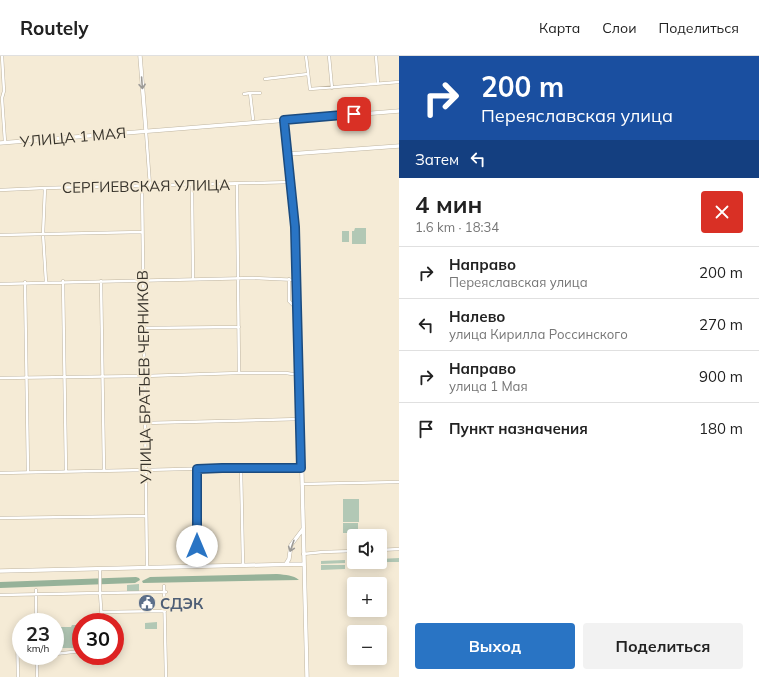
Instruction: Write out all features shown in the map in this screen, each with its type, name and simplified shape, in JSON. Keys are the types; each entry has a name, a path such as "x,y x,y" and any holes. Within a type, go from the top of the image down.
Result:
{"main road":[{"path":"140,56 147,131"},
{"path":"306,677 295,227 292,182 284,120 399,111"},
{"name":"УЛИЦА 1 МАЯ","path":"0,143 284,120"},
{"path":"289,154 399,146"},
{"path":"285,564 289,559 291,545 302,529"},
{"path":"0,571 100,570 303,564"}],"street":[{"path":"306,56 310,89 399,82"},
{"path":"329,56 332,88"},
{"path":"376,56 378,84"},
{"path":"1,58 4,91 1,98 5,142"},
{"path":"265,79 308,74"},
{"path":"250,93 253,119"},
{"path":"244,94 260,93"},
{"path":"147,131 150,186"},
{"name":"СЕРГИЕВСКАЯ УЛИЦА","path":"0,190 292,182"},
{"path":"237,184 240,373"},
{"path":"192,185 193,279"},
{"name":"УЛИЦА БРАТЬЕВ ЧЕРНИКОВ","path":"142,186 147,568"},
{"path":"45,188 43,234 46,282"},
{"path":"0,235 142,232"},
{"path":"0,284 63,281 193,279 297,280"},
{"path":"288,279 289,301 293,305 297,305"},
{"path":"63,281 66,472"},
{"path":"101,281 104,471"},
{"path":"25,282 28,472"},
{"path":"144,328 239,327"},
{"path":"0,378 65,378 240,373 286,373 299,375"},
{"path":"145,423 300,419"},
{"path":"241,468 243,565"},
{"path":"0,472 301,468"},
{"path":"197,469 197,567"},
{"path":"301,484 399,482"},
{"path":"0,518 146,516"},
{"path":"387,550 399,549"},
{"path":"303,554 347,551"},
{"path":"100,570 100,608 102,612 165,611"},
{"path":"164,586 166,677"},
{"path":"36,590 36,613"},
{"path":"0,595 165,592"},
{"path":"18,665 18,677"},
{"path":"37,665 37,677"}],"green space":[{"path":"355,228 366,228 366,244 352,244 352,231 354,231"},
{"path":"342,231 349,231 349,242 342,242"},
{"path":"343,499 359,499 359,522 343,522"},
{"path":"343,523 358,523 358,529 347,529 347,533 343,533"},
{"path":"399,558 399,562 387,562 387,559"},
{"path":"345,560 345,563 321,564 321,561"},
{"path":"321,565 345,565 345,569 321,570"},
{"path":"277,574 292,576 299,580 143,583 142,581 150,577"},
{"path":"136,577 140,580 135,583 0,588 0,582"},
{"path":"139,584 139,591 127,591 127,585"},
{"path":"157,622 157,629 145,629 145,623"},
{"path":"72,625 72,648 64,648 64,627 71,627"}],"place":[{"name":"СДЭК","path":"147,603"}],"route":[{"path":"197,546 197,469 301,468 295,227 284,120 354,114"}]}
